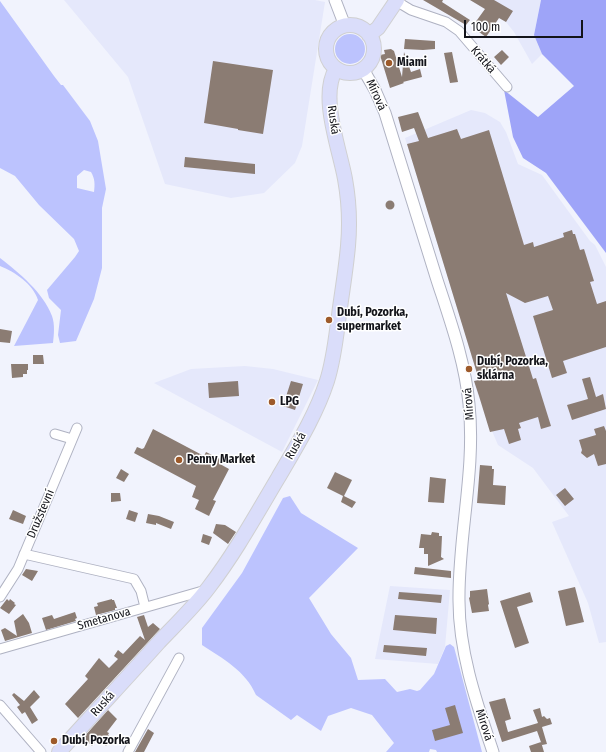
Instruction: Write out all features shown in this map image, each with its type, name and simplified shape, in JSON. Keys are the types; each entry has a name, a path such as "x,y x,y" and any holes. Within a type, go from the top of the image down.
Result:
{"main road":[{"path":"369,35 378,28 396,1"},
{"path":"345,26 358,27 365,30 369,35 373,42 373,56 370,62 359,72 343,72 336,69 330,63 326,48 331,34 337,29 345,26"},
{"name":"Ruská","path":"59,752 208,589 233,554 303,434 323,390 331,366 336,343 349,222 345,179 333,128 330,106 330,86 332,76 336,69"}],"street":[{"path":"336,0 345,26"},
{"name":"Krátká","path":"396,1 411,10 446,22 458,31 507,87"},
{"name":"Mírová","path":"363,69 375,90 384,112 453,329 465,373 470,414 470,448 460,579 459,613 462,638 475,696 493,752"},
{"name":"Družstevní","path":"0,597 18,569 77,428"},
{"path":"55,434 72,439"},
{"path":"24,554 134,579 141,591 145,607"},
{"name":"Smetanova","path":"0,649 208,589"},
{"path":"128,752 179,658"},
{"path":"0,705 41,752"}],"shaded area":[{"path":"64,0 315,0 325,2 302,146 295,163 264,193 231,198 165,184 128,77"},
{"path":"470,0 541,0 534,35 542,54 532,64 514,32 506,22"},
{"path":"541,0 606,0 606,253 546,173 523,158 513,137 504,90 538,117 574,86 542,54 534,35"},
{"path":"0,1 54,76 61,85 63,85 90,121 98,141 106,189 102,208 102,268 94,299 76,341 60,343 58,335 61,310 49,298 47,290 79,251 74,239 39,205 15,176 0,168","holes":["84,170 91,172 95,186 94,192 77,188 77,176"]},
{"path":"350,34 361,38 365,49 361,60 350,64 339,60 335,49 339,38"},
{"path":"471,110 485,113 500,122 506,132 518,164 542,175 590,241 595,245 606,267 606,642 599,643 588,603 552,522 569,516 533,468 498,445 492,431 477,392 474,381 479,379 405,138"},
{"path":"0,258 37,291 48,307 54,322 53,343 14,346 38,300 36,294 23,279 0,266"},
{"path":"245,366 273,369 318,380 282,452 154,383 191,369"},
{"path":"290,496 301,513 358,548 309,598 331,634 351,658 358,680 385,679 397,692 410,689 417,691 420,690 434,674 446,646 450,644 454,647 482,752 437,752 436,750 430,749 429,752 386,752 394,743 372,715 351,708 328,716 321,731 297,715 291,720 256,695 252,686 233,666 202,645 202,628 242,573 283,498"},
{"path":"390,586 450,590 445,647 438,664 375,659"}],"building":[{"path":"423,0 443,0 442,2 470,20 466,25"},
{"path":"470,0 494,0 513,11 506,22 499,18 486,37 472,27 485,9"},
{"path":"405,39 435,41 435,49 404,49"},
{"path":"391,49 394,51 402,77 404,52 411,72 420,69 422,77 403,82 404,83 390,88 380,55 385,54 384,50"},
{"path":"502,50 509,57 501,65 494,57"},
{"path":"452,52 458,82 450,83 444,53"},
{"path":"213,61 273,70 263,134 204,123"},
{"path":"418,112 428,138 457,129 461,139 489,130 524,245 533,242 534,247 564,237 563,233 572,230 573,234 575,234 580,250 584,249 594,281 590,282 597,304 606,301 606,347 563,361 567,373 552,378 533,316 553,310 548,296 525,303 506,293 533,379 536,378 551,426 541,429 538,417 519,423 521,428 518,429 521,440 509,444 504,429 490,432 474,381 479,380 407,144 419,141 414,128 402,132 398,117"},
{"path":"185,157 255,164 255,174 184,167"},
{"path":"388,201 392,201 394,205 392,209 388,209 386,207 386,203"},
{"path":"0,329 12,331 10,343 0,342"},
{"path":"33,355 43,355 44,364 33,364"},
{"path":"11,364 28,364 27,374 23,374 23,377 12,378"},
{"path":"590,377 596,397 603,394 606,409 572,420 567,405 588,399 582,379"},
{"path":"238,381 239,396 209,398 208,383"},
{"path":"291,381 303,384 295,410 283,406"},
{"path":"604,426 606,431 606,464 598,466 594,454 587,458 581,453 582,450 579,440 596,435 594,429"},
{"name":"Penny Market","path":"153,429 204,456 206,452 222,460 220,464 229,469 213,500 216,501 209,516 195,509 199,500 192,497 196,486 134,453 137,447 142,449 144,448"},
{"path":"480,465 492,466 492,469 494,469 493,485 506,486 505,505 477,503"},
{"path":"121,469 129,474 124,482 116,478"},
{"path":"335,472 352,480 344,496 356,502 352,508 341,502 343,496 327,488"},
{"path":"430,477 446,479 444,503 428,502"},
{"path":"565,488 574,499 565,506 556,495"},
{"path":"111,493 120,493 121,501 111,502"},
{"path":"13,510 26,516 23,524 9,519"},
{"path":"129,510 138,513 135,522 126,519"},
{"path":"148,514 159,516 174,522 171,529 156,523 156,525 146,523"},
{"path":"216,524 225,525 236,532 228,544 213,533"},
{"path":"432,532 439,533 439,536 442,536 441,557 444,559 428,566 428,554 424,554 424,548 419,548 421,534 431,535"},
{"path":"203,534 212,537 209,545 201,542"},
{"path":"415,567 451,571 451,578 414,574"},
{"path":"26,569 38,571 32,581 22,575"},
{"path":"575,587 584,622 566,626 558,591"},
{"path":"487,589 489,611 472,613 469,598 470,591"},
{"path":"399,592 442,595 441,603 398,599"},
{"path":"530,592 533,602 517,607 529,643 515,648 500,601"},
{"path":"7,599 9,601 10,599 16,605 9,614 0,608"},
{"path":"112,599 114,600 117,608 115,608 115,610 96,615 94,607 98,606 97,603"},
{"path":"75,612 77,618 75,619 76,621 46,630 42,618 52,615 54,619"},
{"path":"23,614 29,623 32,633 5,641 1,630 5,628 17,636 14,621"},
{"path":"144,615 148,627 153,623 160,629 78,718 65,704 88,679 85,676 99,658 109,668 118,659 114,656 118,650 123,654 140,636 145,640 137,617"},
{"path":"395,615 437,618 436,634 393,630"},
{"path":"384,645 427,648 426,656 383,652"},
{"path":"34,690 40,697 30,707 38,720 32,724 25,712 22,714 17,707 20,705 12,695 14,693 24,701"},
{"path":"505,698 511,719 505,721 508,732 538,723 533,710 540,708 542,717 544,716 547,719 550,718 552,724 542,727 547,744 542,745 537,731 502,742 489,702"},
{"path":"455,705 463,733 435,741 432,730 450,725 445,708"},
{"path":"108,710 117,719 107,732 113,739 106,746 98,739 92,746 83,738"},
{"path":"148,729 154,733 144,752 135,752"},
{"path":"541,742 544,752 531,752 529,746"}],"place":[{"name":"Miami","path":"389,63"},
{"name":"Dubí, Pozorka, supermarket","path":"329,320"},
{"name":"Dubí, Pozorka, sklárna","path":"469,369"},
{"name":"LPG","path":"272,402"},
{"name":"Penny Market","path":"179,460"},
{"name":"Dubí, Pozorka","path":"54,741"}]}
